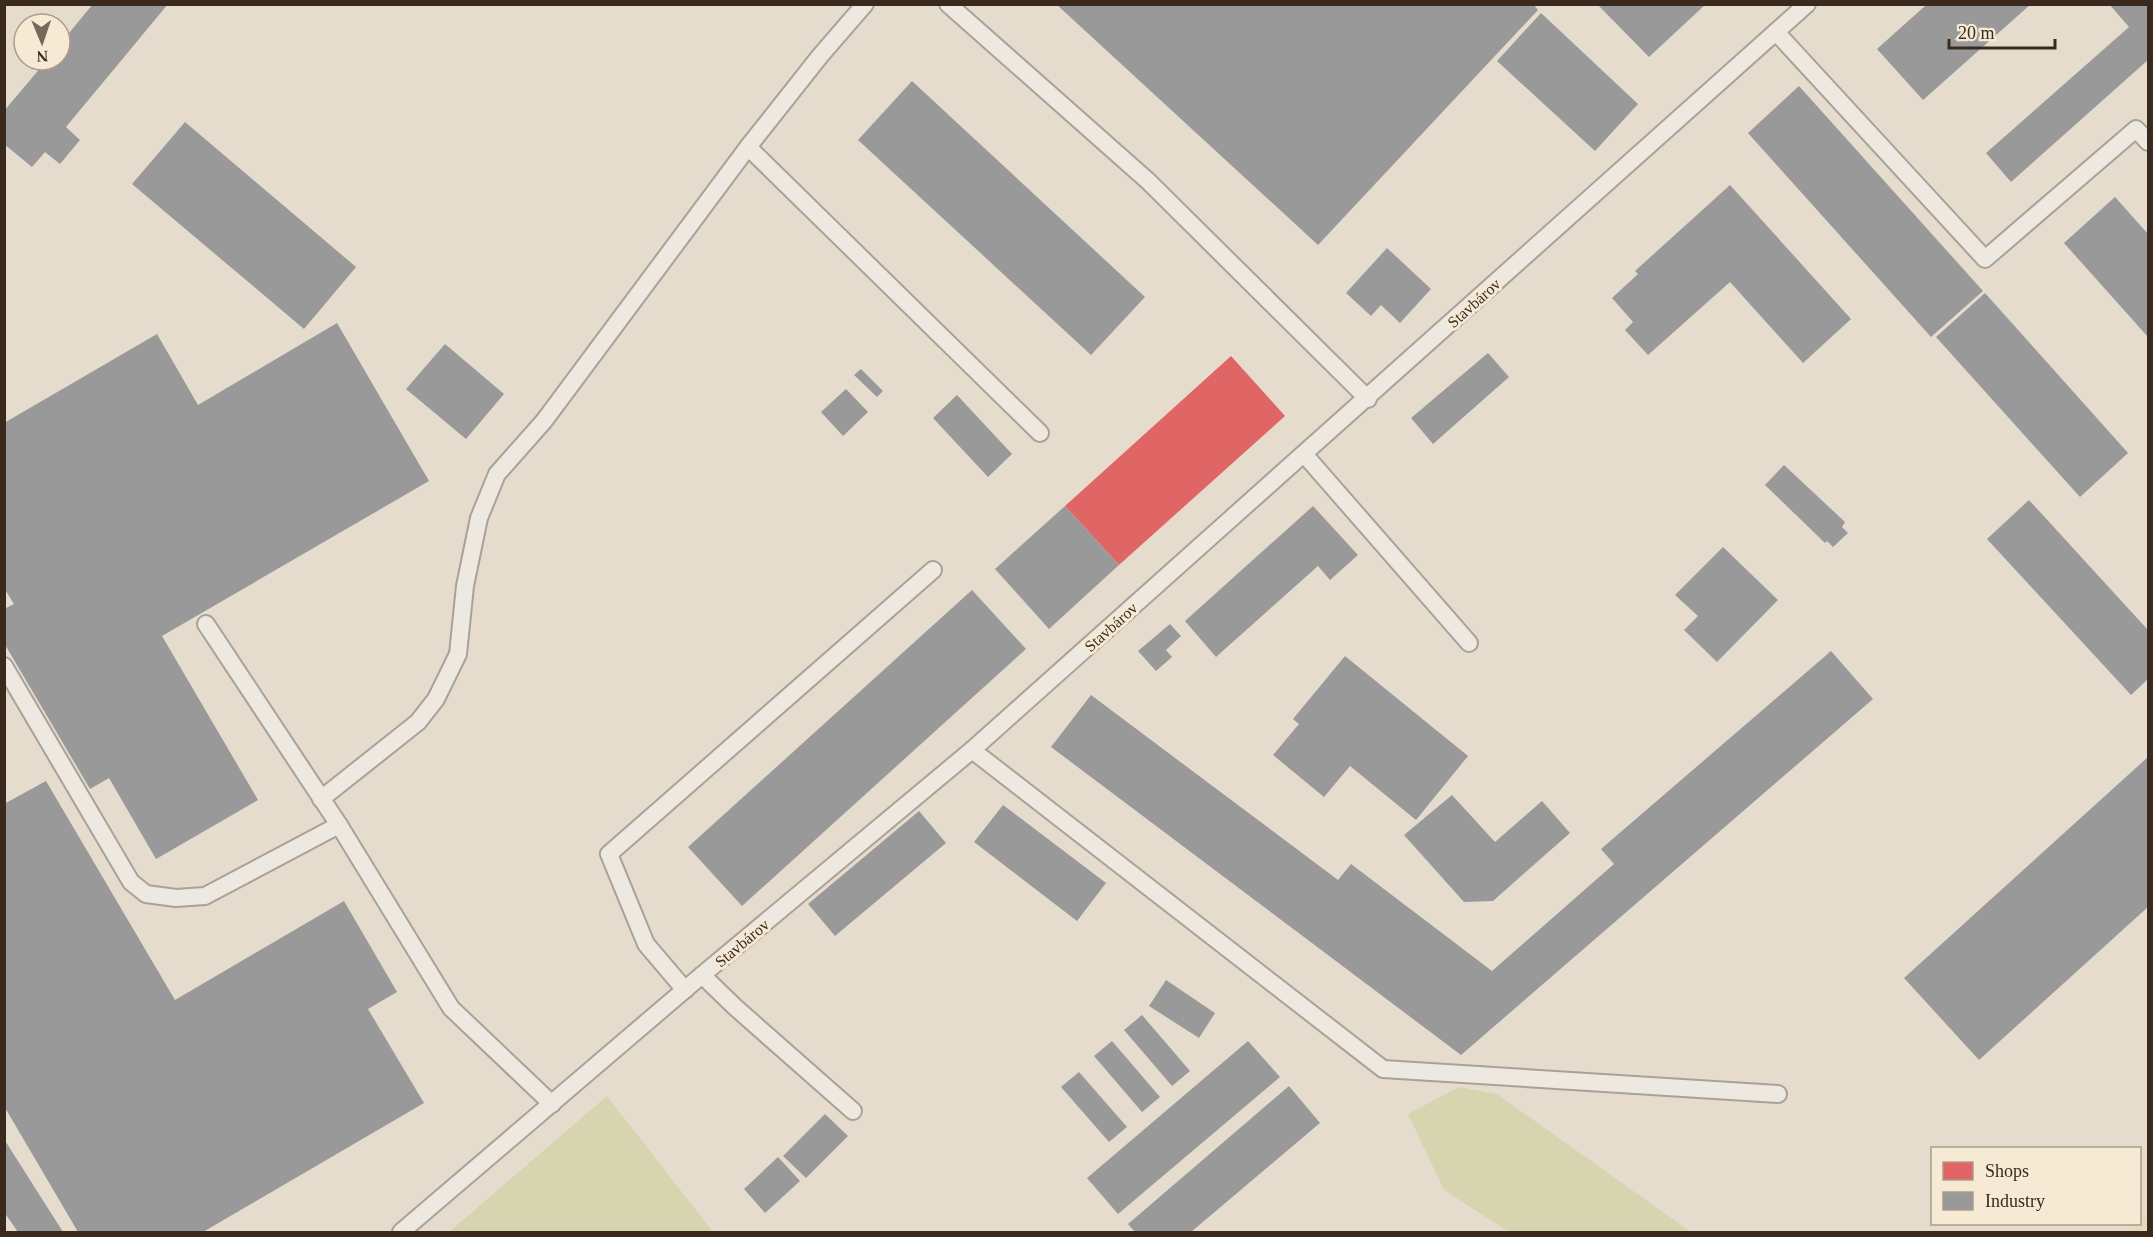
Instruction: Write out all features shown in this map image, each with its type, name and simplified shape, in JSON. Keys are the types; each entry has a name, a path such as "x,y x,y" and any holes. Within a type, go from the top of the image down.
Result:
{"lane":[{"path":"321,799 418,722 436,699 458,654 465,586 478,518 497,474 544,421 748,147 820,56 865,4"},
{"path":"948,4 1148,181 1325,359 1368,399"},
{"name":"Stavbárov","path":"400,1233 702,975 972,750 1368,399 1807,4"},
{"path":"1776,32 1985,259 2136,129 2148,142"},
{"path":"748,147 1040,433"},
{"path":"1304,454 1469,643"},
{"path":"685,990 646,944 609,854 933,570"},
{"path":"206,624 339,825 451,1008 552,1104"},
{"path":"4,666 131,882 146,894 176,898 205,896 339,825"},
{"path":"972,750 1383,1069 1778,1094"},
{"path":"702,975 852,1111"}],"shaded area":[{"path":"1459,1087 1497,1094 1691,1232 1509,1232 1444,1190 1408,1114"},
{"path":"607,1096 713,1232 449,1232"},
{"path":"2148,1212 2148,1232 2126,1232 2135,1225 2141,1225 2141,1219"}],"building: Shops":[{"path":"1231,356 1285,416 1119,565 1065,506"}],"building: Industry":[{"path":"93,4 168,4 66,127 80,140 60,164 45,152 32,167 4,144 4,111 37,72 72,72 72,29"},
{"path":"1056,4 1533,4 1538,10 1318,245"},
{"path":"1597,4 1706,4 1649,57"},
{"path":"1923,4 2031,4 1923,100 1877,49 1925,6"},
{"path":"2109,4 2148,4 2148,60 2011,182 1986,153 2129,27"},
{"path":"1541,13 1638,104 1595,151 1497,61"},
{"path":"912,81 1145,297 1091,355 858,140"},
{"path":"1799,86 1983,291 1931,337 1748,133"},
{"path":"185,122 356,267 304,329 132,184"},
{"path":"1730,185 1851,319 1803,363 1730,282 1648,355 1625,330 1633,322 1612,298 1638,274 1635,271"},
{"path":"2115,197 2148,234 2148,337 2064,243"},
{"path":"1387,248 1431,289 1400,323 1381,305 1371,316 1346,293"},
{"path":"1985,293 2128,453 2080,497 1936,337"},
{"path":"337,323 429,481 162,636 258,800 156,859 109,778 90,789 4,643 4,609 14,604 4,588 4,423 157,334 198,405"},
{"path":"445,344 504,394 466,439 406,389"},
{"path":"1488,353 1509,377 1433,444 1411,418"},
{"path":"861,369 883,391 877,397 854,375"},
{"path":"846,389 868,412 843,436 821,412"},
{"path":"957,395 1012,454 988,477 933,418"},
{"path":"1784,465 1845,522 1842,527 1848,533 1833,547 1827,541 1825,543 1765,485"},
{"path":"2029,500 2148,630 2148,679 2131,695 1987,539"},
{"path":"1065,506 1119,565 1049,629 995,569"},
{"path":"1313,506 1358,555 1330,580 1318,566 1216,657 1185,621"},
{"path":"1723,547 1778,600 1717,662 1684,630 1698,616 1675,595"},
{"path":"972,590 1026,649 742,906 688,847"},
{"path":"1170,624 1181,636 1166,650 1172,657 1156,671 1138,651"},
{"path":"1831,651 1873,699 1461,1055 1051,747 1091,695 1338,880 1351,864 1492,971 1614,864 1601,849"},
{"path":"1345,656 1468,756 1416,820 1350,766 1324,797 1273,755 1299,724 1293,719"},
{"path":"2148,757 2148,907 1979,1060 1904,978"},
{"path":"46,781 175,1000 344,901 397,992 368,1009 424,1103 203,1232 78,1232 4,1106 4,804"},
{"path":"1452,795 1495,842 1542,801 1570,833 1493,901 1464,902 1404,835"},
{"path":"1003,805 1106,883 1077,921 974,842"},
{"path":"919,811 946,843 835,936 808,904"},
{"path":"1166,980 1215,1013 1199,1038 1149,1006"},
{"path":"1142,1015 1190,1071 1172,1086 1124,1030"},
{"path":"1112,1041 1160,1097 1142,1112 1094,1056"},
{"path":"1248,1041 1280,1077 1118,1214 1087,1178"},
{"path":"1079,1072 1127,1127 1109,1142 1061,1087"},
{"path":"1289,1086 1320,1123 1191,1232 1135,1232 1128,1224"},
{"path":"825,1114 848,1136 806,1178 783,1156"},
{"path":"4,1139 63,1232 18,1232 4,1212"},
{"path":"778,1157 800,1181 765,1213 744,1189"}]}
